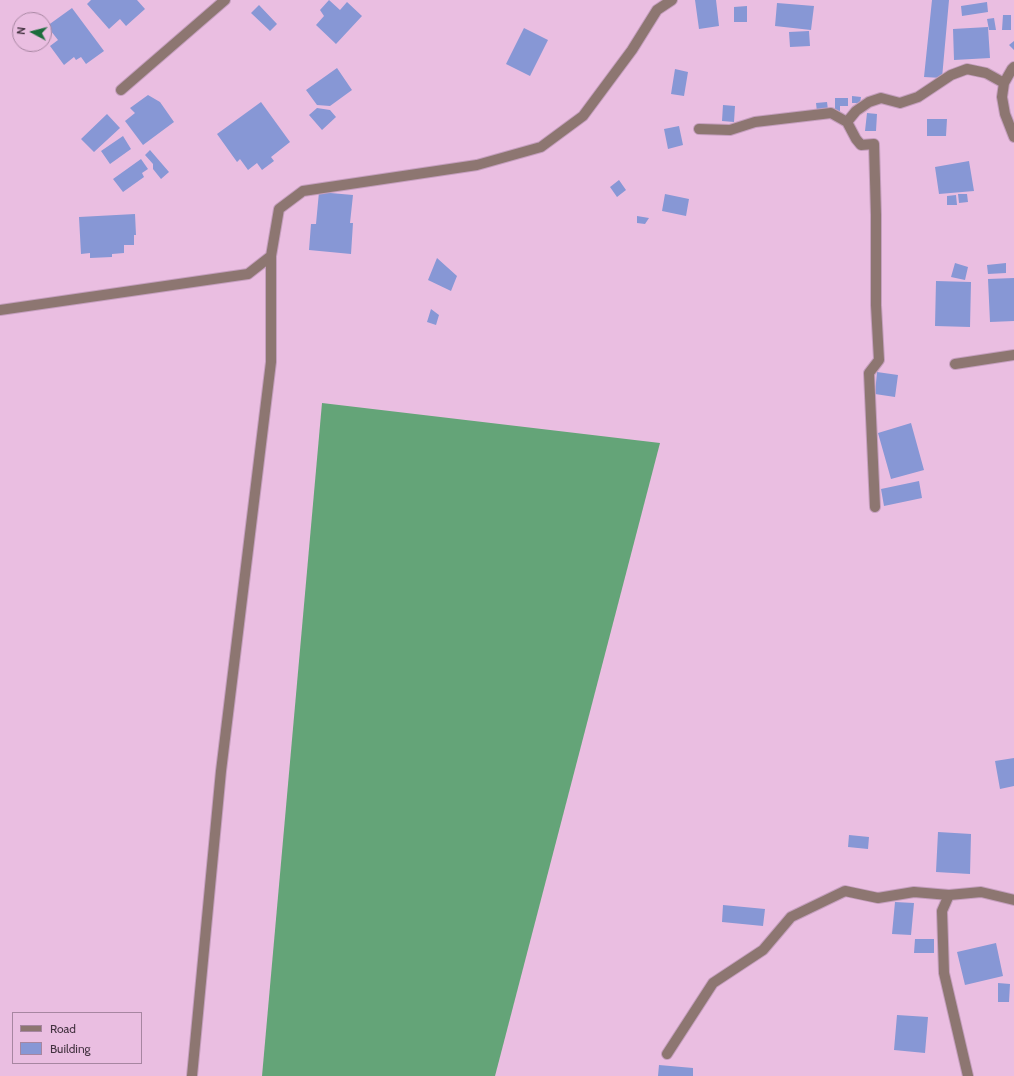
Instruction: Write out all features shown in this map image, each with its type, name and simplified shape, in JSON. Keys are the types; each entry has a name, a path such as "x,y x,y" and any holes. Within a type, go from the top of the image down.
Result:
{"street":[{"path":"121,90 225,0"},
{"path":"192,1076 221,771 271,362 271,256 279,209 303,190 478,165 541,147 583,116 632,50 658,10 672,0"},
{"path":"1014,67 1004,83 1002,97 1005,114 1014,137"},
{"path":"847,122 856,111 869,102 881,98 900,103 918,98 951,75 967,69 986,74 1004,83"},
{"path":"699,130 730,130 755,122 831,113 847,122 861,145 874,144 876,305 879,360 869,373 875,507"},
{"path":"0,310 248,274 271,256"},
{"path":"956,364 1014,355"},
{"path":"667,1054 714,983 763,950 791,917 845,891 878,898 914,892 949,895 981,892 1014,900"},
{"path":"949,895 942,911 944,973 968,1076"}],"green space":[{"path":"322,403 660,443 495,1076 262,1076"}],"building":[{"path":"91,0 137,0 145,9 126,26 120,19 109,29 87,4"},
{"path":"329,0 340,10 347,2 362,16 336,44 316,25 324,16 320,10"},
{"path":"695,0 716,0 719,26 699,29"},
{"path":"932,0 949,0 942,78 924,77"},
{"path":"987,2 988,12 962,16 961,6"},
{"path":"777,3 814,6 811,30 775,26"},
{"path":"259,5 277,24 270,31 251,13"},
{"path":"747,6 747,22 734,22 734,7"},
{"path":"72,8 104,51 86,64 81,57 76,60 74,57 64,65 52,49 52,44 58,40 52,32 52,22"},
{"path":"1003,15 1011,15 1011,30 1002,30"},
{"path":"994,18 996,30 989,30 987,19"},
{"path":"988,27 990,58 954,60 953,29"},
{"path":"524,28 548,40 530,76 506,64"},
{"path":"809,31 810,46 790,47 789,32"},
{"path":"1014,41 1014,50 1009,45"},
{"path":"337,68 352,90 330,106 317,105 306,90"},
{"path":"675,69 688,72 684,96 671,94"},
{"path":"148,95 160,102 174,122 143,145 125,121 135,113 130,108"},
{"path":"852,96 861,97 860,103 852,103"},
{"path":"835,98 848,98 848,106 840,106 840,111 835,111"},
{"path":"261,102 290,142 271,157 274,161 262,170 257,163 248,170 240,159 237,162 217,134"},
{"path":"827,102 828,110 817,112 816,103"},
{"path":"723,105 735,106 734,122 722,121"},
{"path":"317,108 330,110 336,117 322,130 309,115"},
{"path":"867,113 877,114 876,131 865,131"},
{"path":"107,114 120,128 94,152 81,139"},
{"path":"927,119 947,119 946,136 927,136"},
{"path":"679,126 683,145 668,149 664,129"},
{"path":"123,136 131,149 110,164 101,151"},
{"path":"150,150 169,172 161,179 153,169 153,164 145,155"},
{"path":"141,159 148,169 142,173 144,177 123,192 113,179"},
{"path":"969,161 974,191 939,194 935,167"},
{"path":"619,180 626,190 617,197 610,187"},
{"path":"319,192 353,195 350,223 353,223 351,254 309,250 311,224 316,224"},
{"path":"665,194 689,199 686,216 662,211"},
{"path":"958,194 967,194 968,202 959,203"},
{"path":"956,195 957,205 947,205 947,196"},
{"path":"135,214 136,235 134,235 134,245 124,245 124,253 112,254 112,257 90,258 90,253 81,254 79,217"},
{"path":"637,216 649,218 645,224 637,223"},
{"path":"437,258 457,276 451,291 428,280"},
{"path":"955,263 968,267 965,280 951,277"},
{"path":"1006,263 1006,273 988,274 987,265"},
{"path":"1014,278 1014,321 990,322 988,279"},
{"path":"936,281 971,282 970,327 935,326"},
{"path":"431,309 439,315 436,325 427,322"},
{"path":"877,372 898,375 895,397 875,394"},
{"path":"911,423 924,470 891,479 878,433"},
{"path":"919,481 922,498 884,506 881,489"},
{"path":"1014,758 1014,786 1000,789 995,761"},
{"path":"938,832 971,834 970,874 936,872"},
{"path":"849,835 869,837 868,849 848,847"},
{"path":"895,902 914,903 911,935 892,934"},
{"path":"723,905 765,909 763,926 722,922"},
{"path":"915,939 934,939 934,953 914,953"},
{"path":"996,943 1003,976 965,985 957,952"},
{"path":"998,983 1010,984 1009,1002 998,1002"},
{"path":"897,1015 928,1017 925,1053 894,1050"},
{"path":"659,1065 693,1068 693,1076 658,1076"}]}
